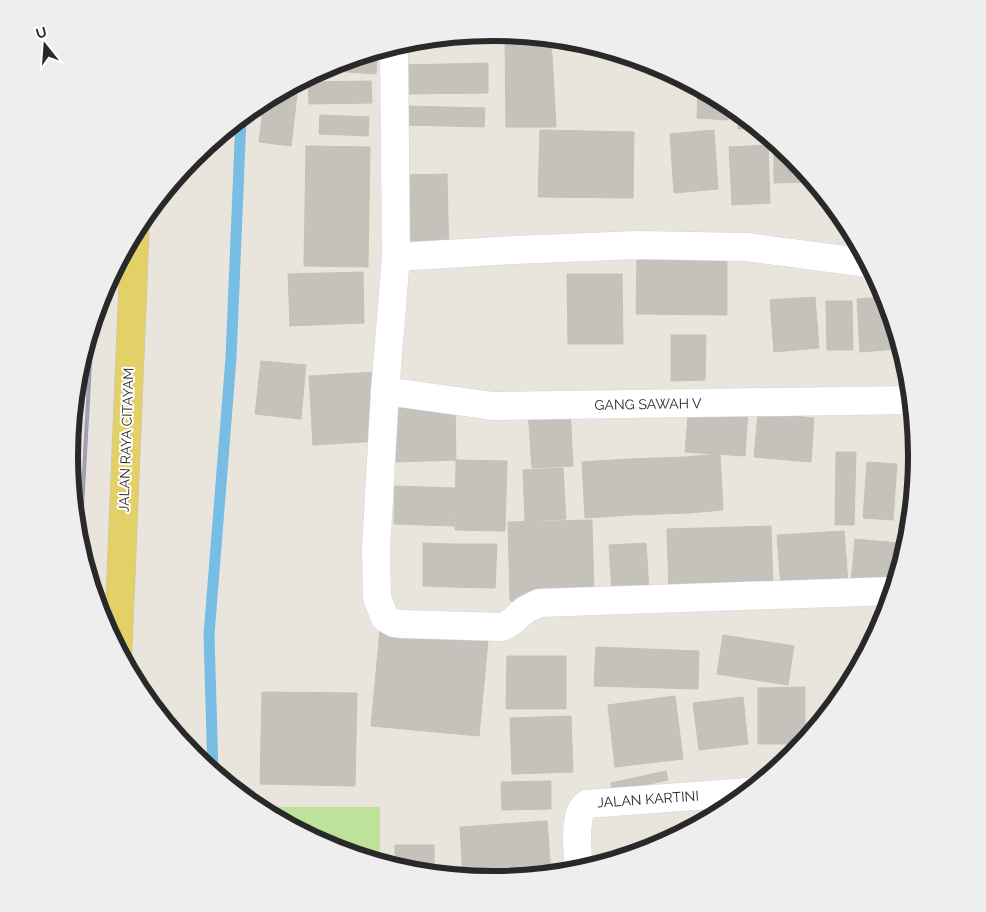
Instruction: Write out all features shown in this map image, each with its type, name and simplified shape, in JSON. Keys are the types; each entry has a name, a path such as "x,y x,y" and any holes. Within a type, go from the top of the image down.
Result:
{"main road":[{"name":"JALAN RAYA CITAYAM","path":"119,634 134,248"}],"street":[{"path":"394,53 396,257 385,391 376,549 377,598 385,618 394,623 502,627 510,623 525,610 539,603 885,591"},
{"path":"396,257 638,245 746,247 859,263"},
{"name":"GANG SAWAH V","path":"385,391 493,406 904,400"},
{"name":"JALAN KARTINI","path":"578,862 577,842 580,812 582,807 587,804 734,793"}],"green space":[{"path":"273,807 380,807 380,855 334,839"}],"building":[{"path":"505,41 551,46 556,127 506,127"},
{"path":"368,60 377,61 376,74 338,71"},
{"path":"488,63 488,93 401,94 401,65"},
{"path":"371,81 372,103 309,104 308,85 315,82"},
{"path":"292,93 297,94 291,146 259,142 263,111"},
{"path":"698,96 728,115 728,120 697,118"},
{"path":"406,106 485,108 484,127 405,125"},
{"path":"320,115 369,117 368,136 319,134"},
{"path":"738,122 747,129 738,129"},
{"path":"540,130 634,132 633,198 538,197"},
{"path":"714,130 718,189 674,193 670,134"},
{"path":"306,146 370,147 368,267 304,266"},
{"path":"768,146 770,203 732,205 729,147"},
{"path":"774,152 774,152 804,182 774,183"},
{"path":"447,174 448,220 403,222 402,175"},
{"path":"448,220 449,249 404,250 403,222"},
{"path":"637,257 727,258 727,315 636,314"},
{"path":"363,272 364,323 290,326 288,274"},
{"path":"567,274 622,274 623,344 568,344"},
{"path":"815,297 819,348 774,352 770,300"},
{"path":"876,298 894,349 860,352 857,299"},
{"path":"826,301 852,301 853,350 827,350"},
{"path":"671,335 706,335 705,380 671,381"},
{"path":"261,361 306,365 301,419 255,414"},
{"path":"375,372 379,441 313,445 309,376"},
{"path":"689,404 748,409 745,456 685,452"},
{"path":"455,406 456,460 396,462 394,408"},
{"path":"570,408 573,466 532,468 528,410"},
{"path":"758,413 814,418 811,462 754,457"},
{"path":"836,452 856,452 854,525 835,525"},
{"path":"720,454 723,510 689,513 686,457"},
{"path":"686,457 689,513 631,515 628,459"},
{"path":"628,459 631,515 585,518 582,462"},
{"path":"456,460 507,461 505,531 455,530"},
{"path":"867,462 897,464 893,520 863,518"},
{"path":"563,468 566,519 525,521 523,470"},
{"path":"395,486 455,488 454,526 394,524"},
{"path":"592,520 594,599 510,601 508,522"},
{"path":"771,526 773,588 669,591 667,529"},
{"path":"844,531 848,583 781,587 777,535"},
{"path":"855,539 898,543 887,586 851,583"},
{"path":"423,543 451,544 449,587 423,586"},
{"path":"646,543 649,591 612,593 609,545"},
{"path":"451,544 497,544 495,588 449,587"},
{"path":"380,630 488,640 479,736 371,726"},
{"path":"723,635 794,646 788,685 717,674"},
{"path":"596,647 699,651 698,689 594,686"},
{"path":"507,656 566,656 566,709 506,709"},
{"path":"805,687 805,729 791,744 758,744 758,688"},
{"path":"262,692 357,693 355,786 260,784"},
{"path":"675,696 683,759 615,767 608,705"},
{"path":"743,697 748,744 699,750 693,703"},
{"path":"571,716 573,772 512,774 510,718"},
{"path":"666,771 668,780 613,792 611,783"},
{"path":"551,781 551,809 502,810 501,782"},
{"path":"547,821 550,866 493,871 463,870 460,827"},
{"path":"395,845 434,845 434,866 395,859"}],"waterway":[{"path":"213,761 209,635 231,358 241,127"}],"railway":[{"path":"82,510 90,356"}]}
